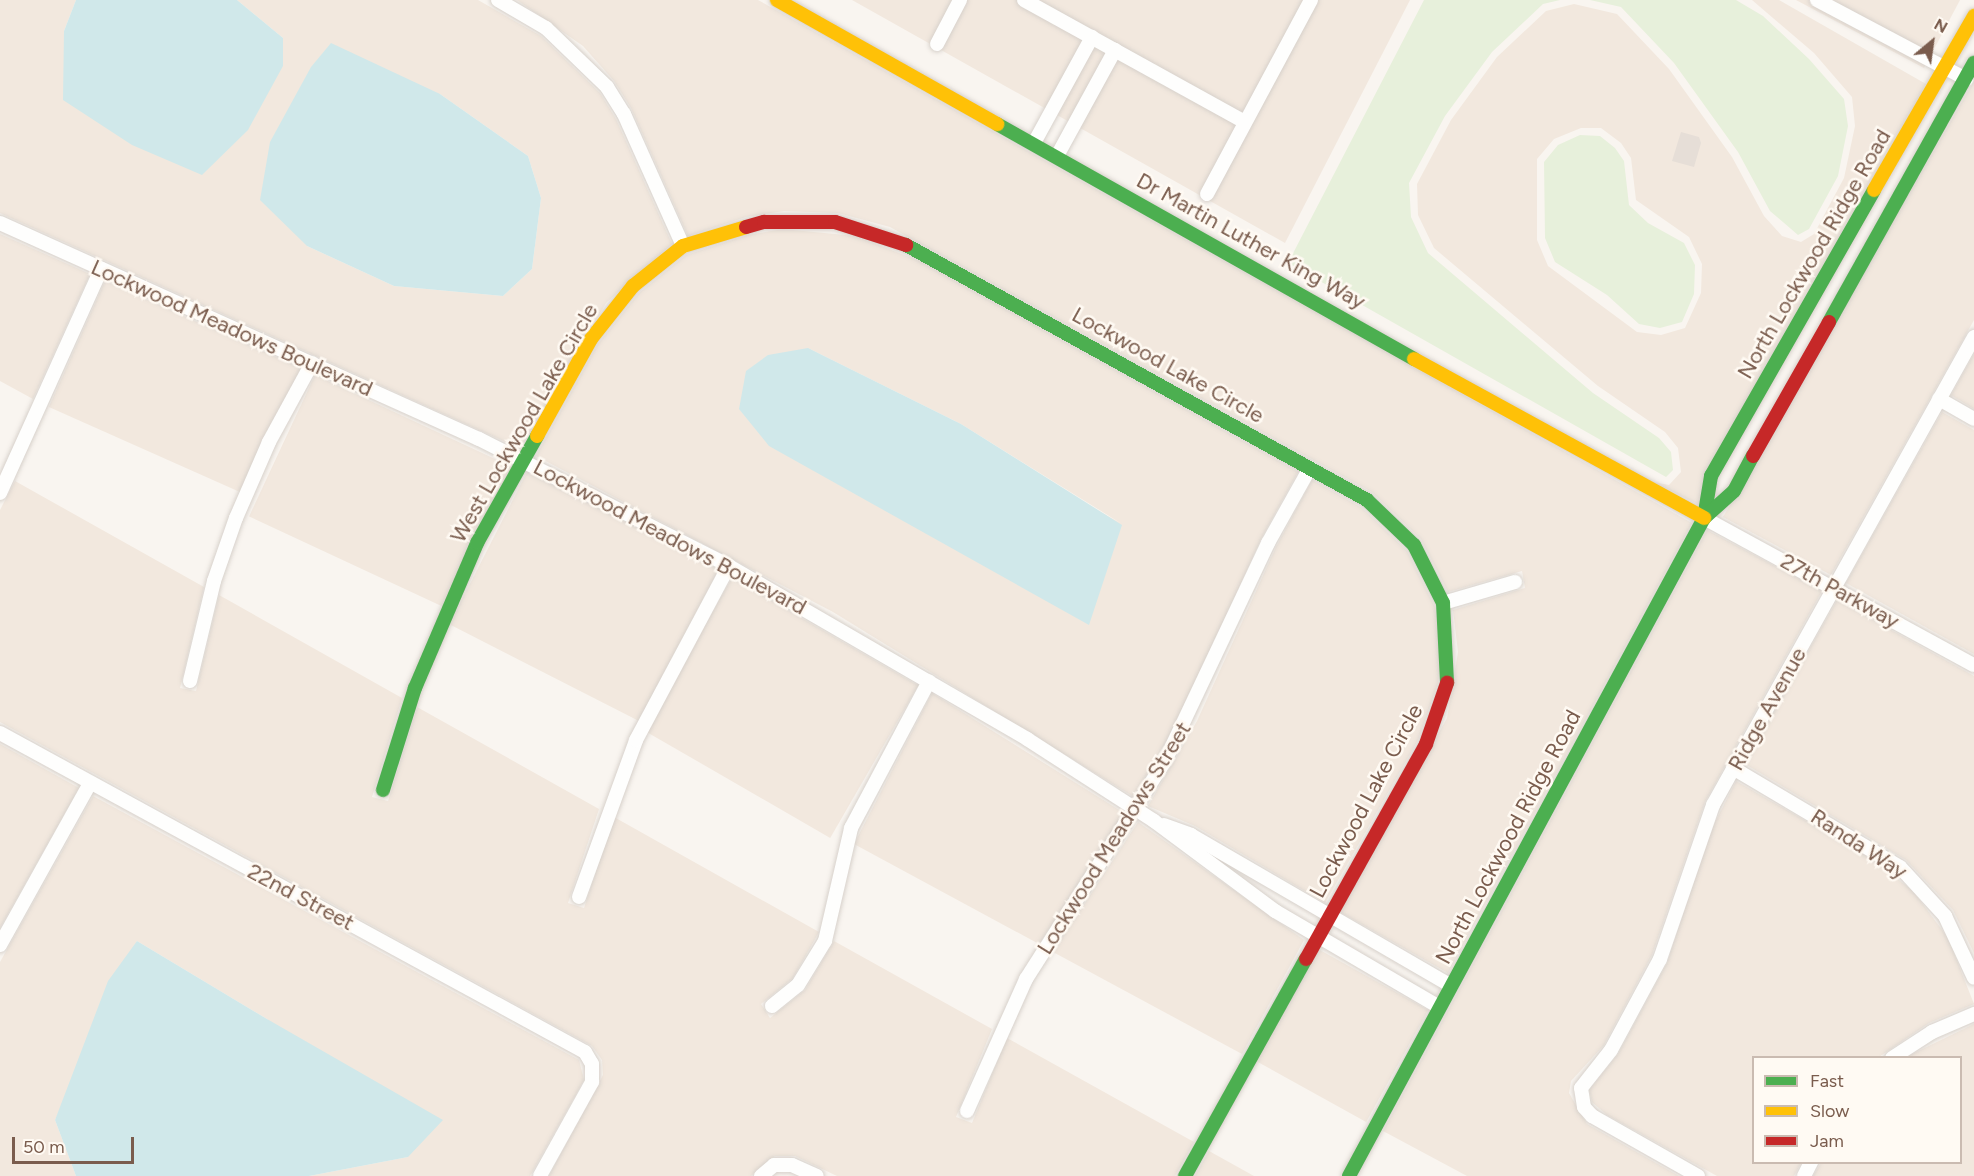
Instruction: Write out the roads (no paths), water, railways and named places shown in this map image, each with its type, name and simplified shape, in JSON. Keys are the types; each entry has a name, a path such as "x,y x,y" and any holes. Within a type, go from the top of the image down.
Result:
{"street":[{"path":"498,0 546,28 607,87 624,114 683,246"},
{"name":"Dr Martin Luther King Way","path":"777,0 1592,460 1704,518"},
{"path":"937,44 960,0"},
{"path":"1024,0 1245,122"},
{"path":"1207,194 1311,0"},
{"path":"1817,0 1966,79"},
{"name":"North Lockwood Ridge Road","path":"1349,1176 1704,518 1711,476 1974,16"},
{"path":"1034,143 1092,37"},
{"path":"1057,156 1115,50"},
{"name":"North Lockwood Ridge Road","path":"1704,518 1734,491 1974,63"},
{"name":"West Lockwood Lake Circle","path":"382,790 442,616 524,460 613,308 683,246 764,222 835,222 885,235 966,277"},
{"name":"Lockwood Meadows Boulevard","path":"0,224 524,460 729,566 929,681 1154,821 1316,937 1439,1007"},
{"path":"0,493 101,269"},
{"name":"Lockwood Lake Circle","path":"966,277 1367,500 1398,525 1430,572 1443,603 1449,652 1439,715 1185,1176"},
{"name":"Ridge Avenue","path":"1698,1176 1592,1116 1581,1088 1611,1050 1660,958 1703,828 1733,768 1974,337"},
{"path":"190,681 214,581 236,518 269,442 312,363"},
{"path":"1939,399 1974,419"},
{"name":"Lockwood Meadows Street","path":"968,1111 1026,979 1136,810 1189,717 1268,543 1310,468"},
{"name":"27th Parkway","path":"1704,518 1974,665"},
{"path":"579,897 636,740 729,566"},
{"path":"1443,603 1515,582"},
{"path":"772,1006 798,985 825,941 851,828 929,681"},
{"name":"22nd Street","path":"0,733 585,1053 593,1069 592,1082 540,1176"},
{"name":"Randa Way","path":"1733,768 1907,873 1945,916 1974,978"},
{"path":"0,945 90,783"},
{"name":"Lockwood Meadows Boulevard","path":"1154,821 1191,835 1451,986"},
{"path":"1895,1056 1932,1032 1974,1014"},
{"path":"761,1176 774,1165 792,1165 817,1176"}],"water":[{"path":"76,0 237,0 283,38 283,66 248,130 202,175 132,145 63,100 64,31"},
{"path":"331,43 440,94 528,156 541,198 532,269 503,296 394,286 307,246 260,200 270,142 311,67"},
{"path":"808,348 961,424 1122,525 1089,625 769,446 739,409 746,371 768,355"},
{"path":"137,941 443,1120 408,1157 309,1176 76,1176 55,1120 108,981"}]}
